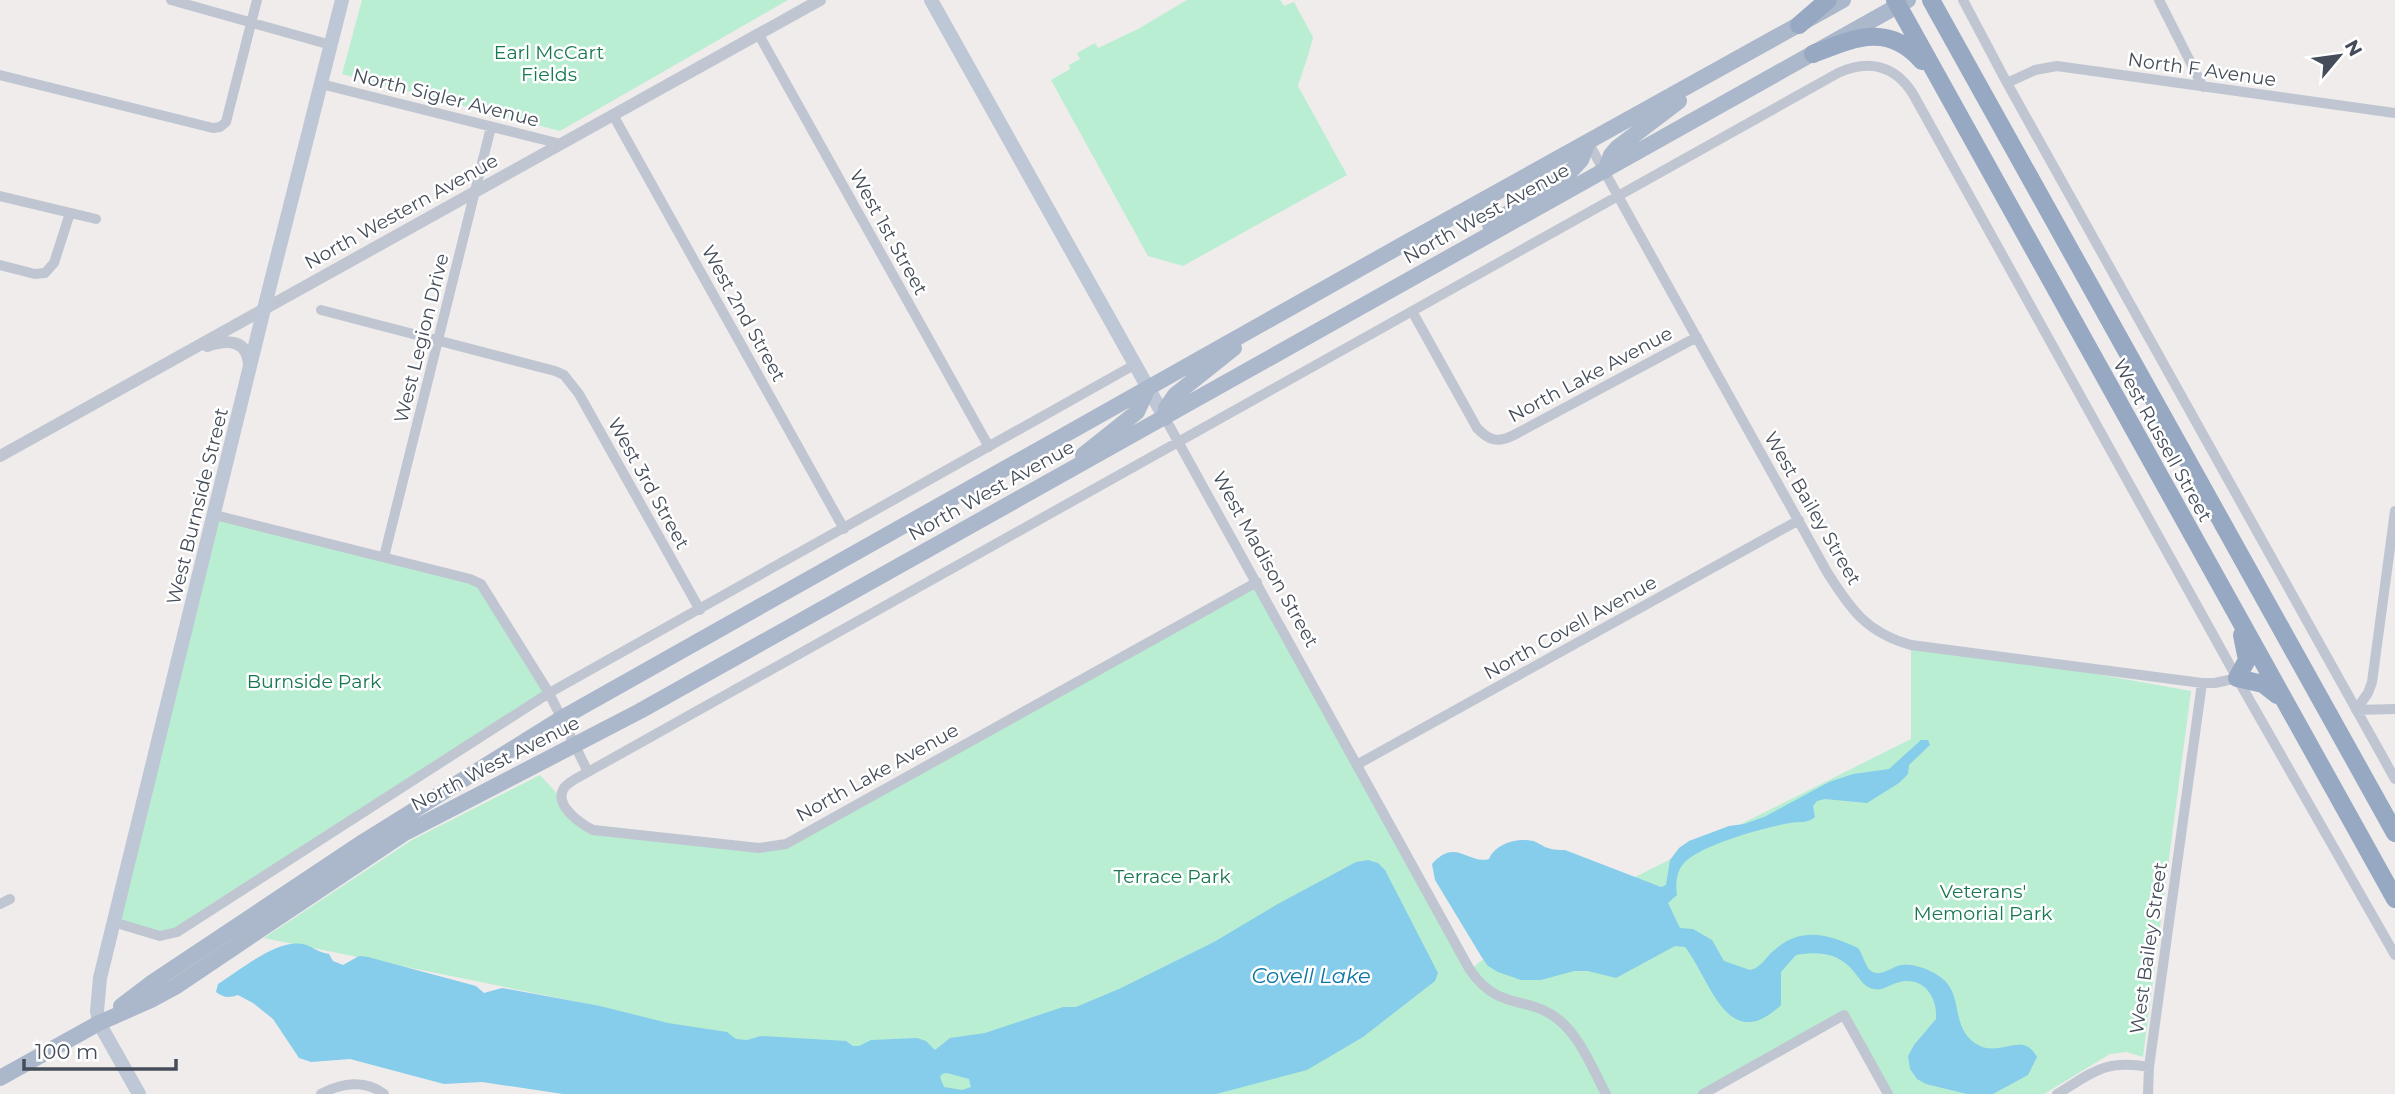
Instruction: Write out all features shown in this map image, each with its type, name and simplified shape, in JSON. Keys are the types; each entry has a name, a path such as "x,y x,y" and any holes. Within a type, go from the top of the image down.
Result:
{"highway":[{"path":"1799,24 1828,0"},
{"name":"West Russell Street","path":"1931,0 2395,833"},
{"name":"West Russell Street","path":"1900,2 1959,117 2395,899"},
{"path":"1813,54 1864,36 1875,36 1903,44 1924,63 1959,117"},
{"path":"2224,592 2247,652 2247,660 2237,678 2263,684 2278,696 2291,712"}],"main road":[{"name":"West Burnside Street","path":"99,1023 99,985 113,922 342,0"},
{"name":"West Madison Street","path":"931,0 1165,418"},
{"name":"North West Avenue","path":"99,1023 150,984 344,855 562,718 1843,0"},
{"name":"North West Avenue","path":"0,1078 99,1023 175,986 403,834 576,745 1165,418 1813,54 1900,2"},
{"path":"1605,171 1617,148 1694,89 1698,83"},
{"path":"1450,258 1486,227 1568,174 1581,160 1588,142"},
{"path":"1165,418 1166,408 1175,395 1219,361 1250,331"},
{"path":"1067,472 1094,445 1137,412 1148,388"},
{"path":"99,1023 139,1094"}],"street":[{"path":"172,0 331,45"},
{"path":"0,75 212,128 220,127 226,122 257,0"},
{"name":"North Western Avenue","path":"0,456 820,0"},
{"name":"West Russell Street","path":"1963,0 2395,779"},
{"path":"2159,0 2203,87"},
{"name":"West 1st Street","path":"759,35 989,447"},
{"path":"215,515 481,584 549,693 588,772 1838,73 1859,65 1881,66 1900,76 1913,94 2237,678 2395,955"},
{"name":"North F Avenue","path":"2007,83 2035,70 2057,66 2395,113"},
{"name":"North Sigler Avenue","path":"321,85 561,144"},
{"name":"West 2nd Street","path":"613,115 844,528"},
{"name":"West Legion Drive","path":"384,557 491,127"},
{"name":"West Bailey Street","path":"1588,142 1847,603 1871,628 1891,639 1911,645 2202,683 2237,678"},
{"path":"0,196 96,219"},
{"path":"0,265 35,274 46,273 54,263 70,213"},
{"path":"2105,313 2128,300"},
{"path":"321,310 438,342"},
{"name":"North Lake Avenue","path":"1412,311 1477,428 1490,440 1514,435 1697,337"},
{"path":"187,352 225,341 236,343 247,355 248,377"},
{"name":"West 3rd Street","path":"438,342 564,375 579,394 700,610"},
{"name":"North West Avenue","path":"113,922 160,936 177,932 549,693 1134,365"},
{"name":"West Madison Street","path":"1165,418 1480,984 1504,1000 1546,1012 1557,1019 1573,1035 1606,1094"},
{"path":"2356,709 2368,693 2372,682 2390,576 2395,511"},
{"name":"North Covell Avenue","path":"1358,764 1799,520"},
{"name":"North Lake Avenue","path":"588,772 571,782 562,793 566,807 575,821 593,830 759,848 779,847 1257,582"},
{"name":"West Bailey Street","path":"2148,1094 2149,1067 2202,683"},
{"path":"2356,709 2395,709"},
{"path":"1703,1094 1844,1015 1888,1094"},
{"path":"2057,1094 2108,1066 2126,1063 2149,1067"},
{"path":"321,1094 338,1086 363,1085 384,1094"}],"green space":[{"name":"Earl McCart Fields","path":"362,0 788,0 560,131 342,74"},
{"path":"1187,0 1280,0 1284,6 1294,2 1313,37 1298,86 1347,175 1183,266 1148,256 1051,80 1070,69 1069,65 1080,59 1077,53 1095,43 1098,48 1138,29"},
{"name":"Burnside Park","path":"215,515 481,584 549,693 166,936 113,922"},
{"name":"Terrace Park","path":"1257,582 1472,968 1507,941 1911,739 1911,645 1996,656 2191,691 2143,1057 2127,1052 2110,1054 2044,1094 1888,1094 1843,1015 1703,1094 639,1094 588,1004 264,938 412,840 540,775 563,800 578,823 779,847"}],"water":[{"path":"1921,740 1928,740 1930,745 1909,765 1908,774 1899,783 1867,803 1825,799 1817,801 1813,806 1815,817 1809,821 1751,832 1696,854 1681,867 1677,880 1677,895 1668,903 1680,928 1693,929 1712,940 1724,961 1750,970 1759,966 1781,944 1813,935 1835,939 1858,948 1867,967 1875,973 1907,965 1926,969 1937,975 1951,990 1961,1025 1971,1040 1988,1048 2025,1046 2037,1057 2028,1075 1993,1094 1967,1094 1926,1084 1917,1079 1910,1069 1908,1056 1936,1019 1931,995 1921,984 1905,981 1874,989 1865,985 1849,966 1836,957 1813,953 1796,955 1781,972 1781,1005 1762,1019 1747,1022 1734,1018 1722,1007 1685,947 1675,946 1616,978 1588,971 1574,971 1541,980 1521,980 1488,966 1435,880 1432,864 1440,856 1455,852 1475,859 1489,859 1501,846 1527,840 1550,849 1565,850 1661,887 1666,885 1670,860 1679,848 1689,841 1764,817 1829,782 1853,774 1889,769"},
{"name":"Covell Lake","path":"1368,860 1378,863 1385,870 1438,973 1435,981 1363,1037 1307,1070 1216,1094 563,1094 482,1082 444,1084 350,1059 311,1062 299,1058 273,1019 253,1003 238,995 227,997 216,992 218,984 259,957 282,946 303,944 329,954 333,961 343,965 359,956 368,957 476,986 484,993 502,988 600,1006 668,1023 727,1032 736,1039 747,1040 761,1036 846,1041 853,1046 859,1046 871,1040 917,1038 926,1041 935,1050 950,1038 985,1033 1063,1007 1076,1007 1119,989 1214,942 1356,862","holes":["947,1073 969,1079 971,1087 962,1090 944,1087 940,1077"]}],"park label":[{"name":"Veterans' Memorial Park","path":"1983,902"}]}
